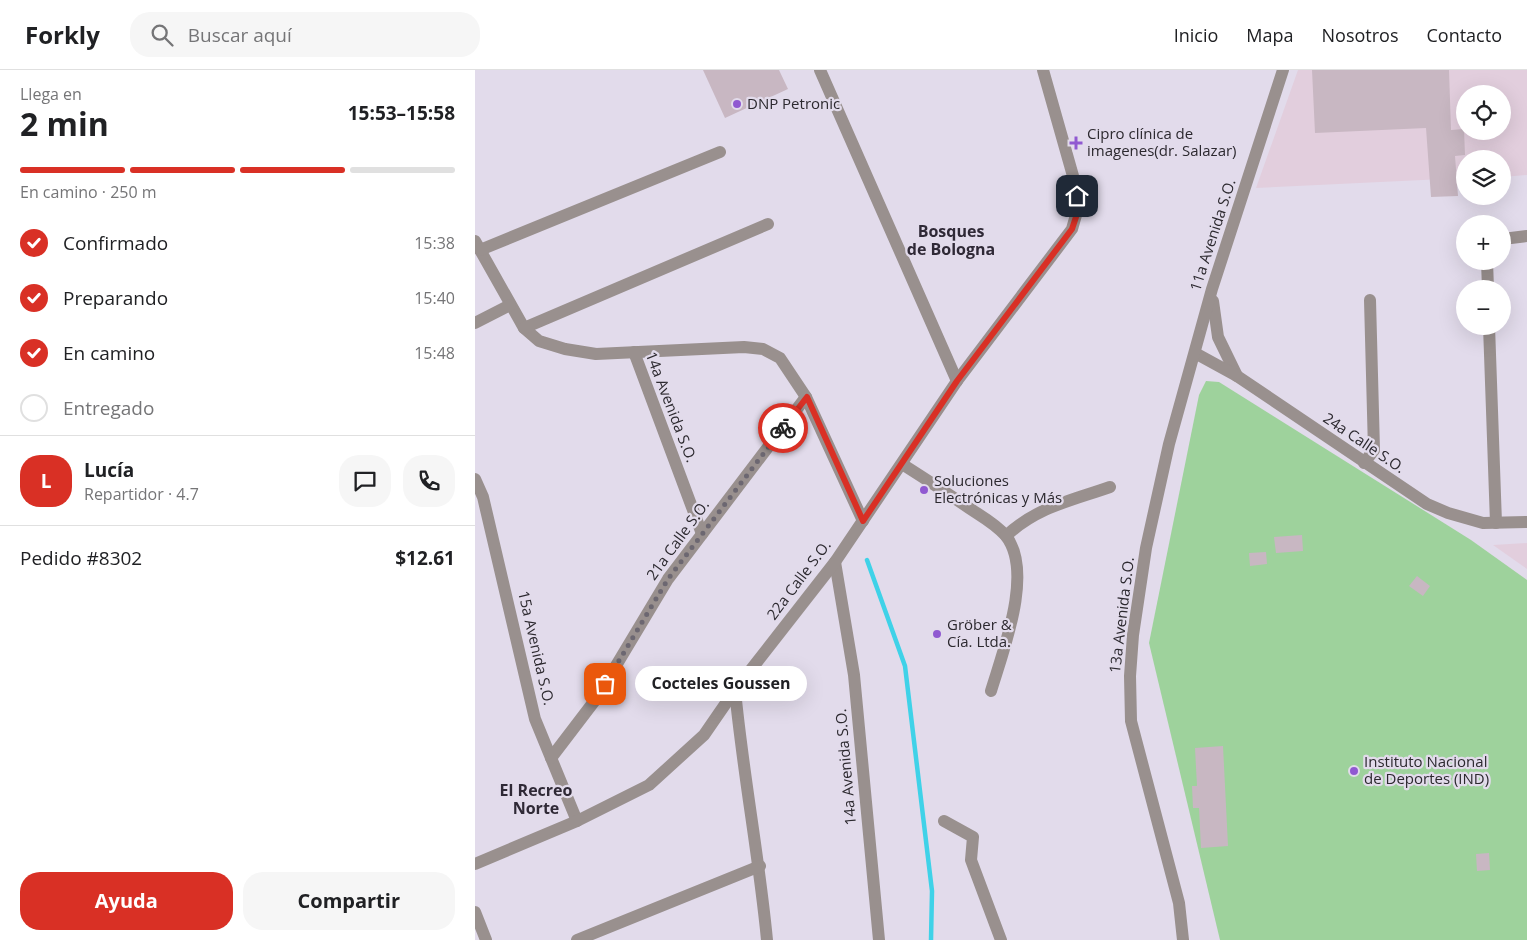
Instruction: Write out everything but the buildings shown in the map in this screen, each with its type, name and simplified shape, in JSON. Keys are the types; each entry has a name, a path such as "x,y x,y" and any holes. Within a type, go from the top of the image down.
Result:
{"street":[{"path":"820,70 957,381"},
{"name":"22a Calle S.O.","path":"475,864 577,821 649,784 704,735 735,690 835,562 957,381 1072,229 1079,208 1075,183 1043,70"},
{"name":"11a Avenida S.O.","path":"1195,353 1212,289 1283,70"},
{"path":"477,246 720,152"},
{"path":"524,328 767,224"},
{"path":"1511,238 1527,236"},
{"name":"14a Avenida S.O.","path":"477,246 509,305 524,328 539,341 565,349 596,354 634,352 702,534"},
{"path":"1212,289 1218,337 1237,376"},
{"path":"1364,463 1374,450 1370,300"},
{"path":"475,323 509,305"},
{"path":"1489,335 1496,523"},
{"path":"634,352 744,347 763,349 780,358 807,397 863,521"},
{"name":"24a Calle S.O.","path":"1195,353 1237,376 1427,504 1468,520 1483,523 1527,522"},
{"name":"13a Avenida S.O.","path":"1183,940 1179,904 1131,721 1130,676 1133,635 1146,548 1169,444 1195,353"},
{"name":"21a Calle S.O.","path":"551,758 596,700 668,579 807,397"},
{"path":"902,464 989,522 1006,536 1015,556 1017,572 1015,606 991,690"},
{"name":"15a Avenida S.O.","path":"475,479 487,514 535,719 577,821"},
{"path":"1006,536 1028,517 1041,510 1110,487"},
{"name":"14a Avenida S.O.","path":"835,562 854,675 879,940"},
{"path":"735,690 740,744 760,866 767,940"},
{"path":"944,821 973,837 971,860 1001,940"},
{"path":"577,940 760,866"},
{"path":"475,912 486,940"}],"shaded area":[{"path":"1298,70 1527,70 1527,175 1511,176 1511,150 1456,150 1456,178 1256,188"},
{"path":"1527,543 1527,569 1493,545"}],"green space":[{"name":"Instituto Nacional de Deportes (IND)","path":"1206,381 1219,382 1471,540 1527,580 1527,940 1220,940 1149,643 1199,395"}],"waterway":[{"path":"867,560 905,666 932,891 931,940"}],"way so far":[{"path":"605,684 668,579 783,428"}],"place":[{"name":"DNP Petronic","path":"737,104"},
{"name":"Cipro clínica de imagenes(dr. Salazar)","path":"1076,143"},
{"name":"Soluciones Electrónicas y Más","path":"924,490"},
{"name":"Gröber & Cía. Ltda.","path":"937,634"},
{"name":"Cocteles Goussen","path":"605,684"},
{"name":"Instituto Nacional de Deportes (IND)","path":"1354,771"}],"district":[{"name":"Bosques de Bologna","path":"951,240"},
{"name":"El Recreo Norte","path":"536,799"}],"route":[{"path":"783,428 807,397 863,521 957,381 1072,229 1079,208 1077,196"}]}
